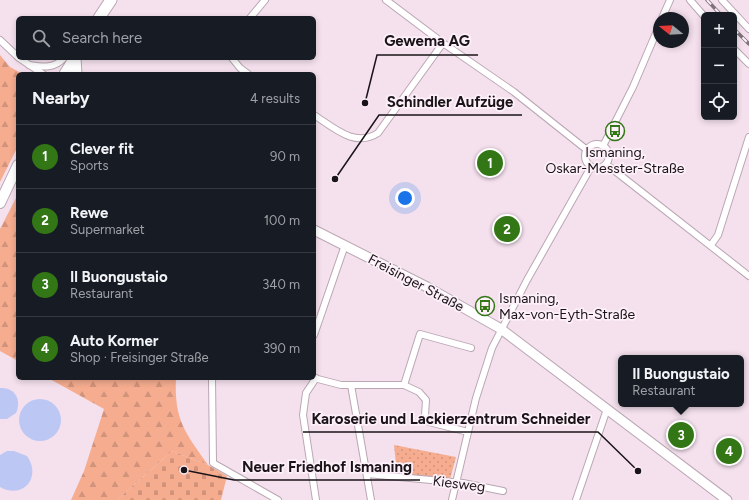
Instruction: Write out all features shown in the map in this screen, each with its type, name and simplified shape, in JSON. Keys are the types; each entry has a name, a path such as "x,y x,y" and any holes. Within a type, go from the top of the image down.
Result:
{"highway":[{"path":"101,16 111,0"},
{"path":"66,72 74,60"}],"main road":[{"path":"75,60 77,72"},
{"path":"0,203 16,169"},
{"name":"Freisinger Straße","path":"316,231 427,287 501,329 726,500"}],"street":[{"path":"252,16 265,0"},
{"path":"386,0 443,44 514,92 587,150"},
{"path":"690,0 701,13"},
{"path":"722,0 749,29"},
{"path":"664,12 669,1"},
{"path":"0,40 16,55"},
{"path":"602,146 633,87 653,40"},
{"path":"316,116 350,137 365,140 372,138 378,134 443,44"},
{"path":"737,53 749,64"},
{"path":"22,60 40,72"},
{"path":"29,65 51,67 60,63 62,60"},
{"path":"234,60 245,72"},
{"path":"711,245 718,235 749,137"},
{"path":"592,145 602,146 609,154 606,164 600,168 592,167 585,158 587,150 592,145"},
{"path":"606,164 749,276"},
{"path":"452,500 482,377 501,329 592,167"},
{"path":"316,329 345,245"},
{"path":"404,385 420,334 471,348"},
{"path":"316,378 341,385 404,385 419,392 426,400 425,415 429,422 468,432"},
{"path":"212,380 213,464 278,500"},
{"path":"314,380 306,392 303,415 316,500"},
{"path":"351,385 371,500"},
{"path":"576,500 607,409"},
{"name":"Kiesweg","path":"366,474 457,483 503,491"}],"green space":[{"path":"0,55 10,67 19,72 16,72 16,150 0,182"},
{"path":"16,198 16,360 0,351 0,229"},
{"path":"52,380 176,380 179,415 187,434 208,465 172,451 117,500 71,500 84,471 104,409"},
{"path":"394,445 456,457 450,479 397,474"},
{"path":"172,451 208,465 227,476 221,500 117,500"}],"water":[{"path":"0,388 10,390 18,399 18,408 16,413 7,419 0,419"},
{"path":"36,399 44,399 52,402 58,408 61,420 58,432 52,438 44,441 36,441 28,438 22,432 19,424 19,416 22,408 28,402"},
{"path":"7,451 14,451 27,456 31,464 32,472 28,484 16,491 0,487 0,455"}],"railway":[{"path":"707,0 718,12"},
{"path":"737,32 749,44"}],"place":[{"name":"Gewema AG","path":"365,103"},
{"name":"Ismaning, Oskar-Messter-Straße","path":"615,131"},
{"name":"Clever fit","path":"490,163"},
{"name":"Schindler Aufzüge","path":"335,179"},
{"name":"Rewe","path":"507,229"},
{"name":"Ismaning, Max-von-Eyth-Straße","path":"485,306"},
{"name":"Il Buongustaio","path":"681,435"},
{"name":"Auto Kormer","path":"729,451"},
{"name":"Neuer Friedhof Ismaning","path":"184,470"},
{"name":"Karoserie und Lackierzentrum Schneider","path":"638,471"}]}
